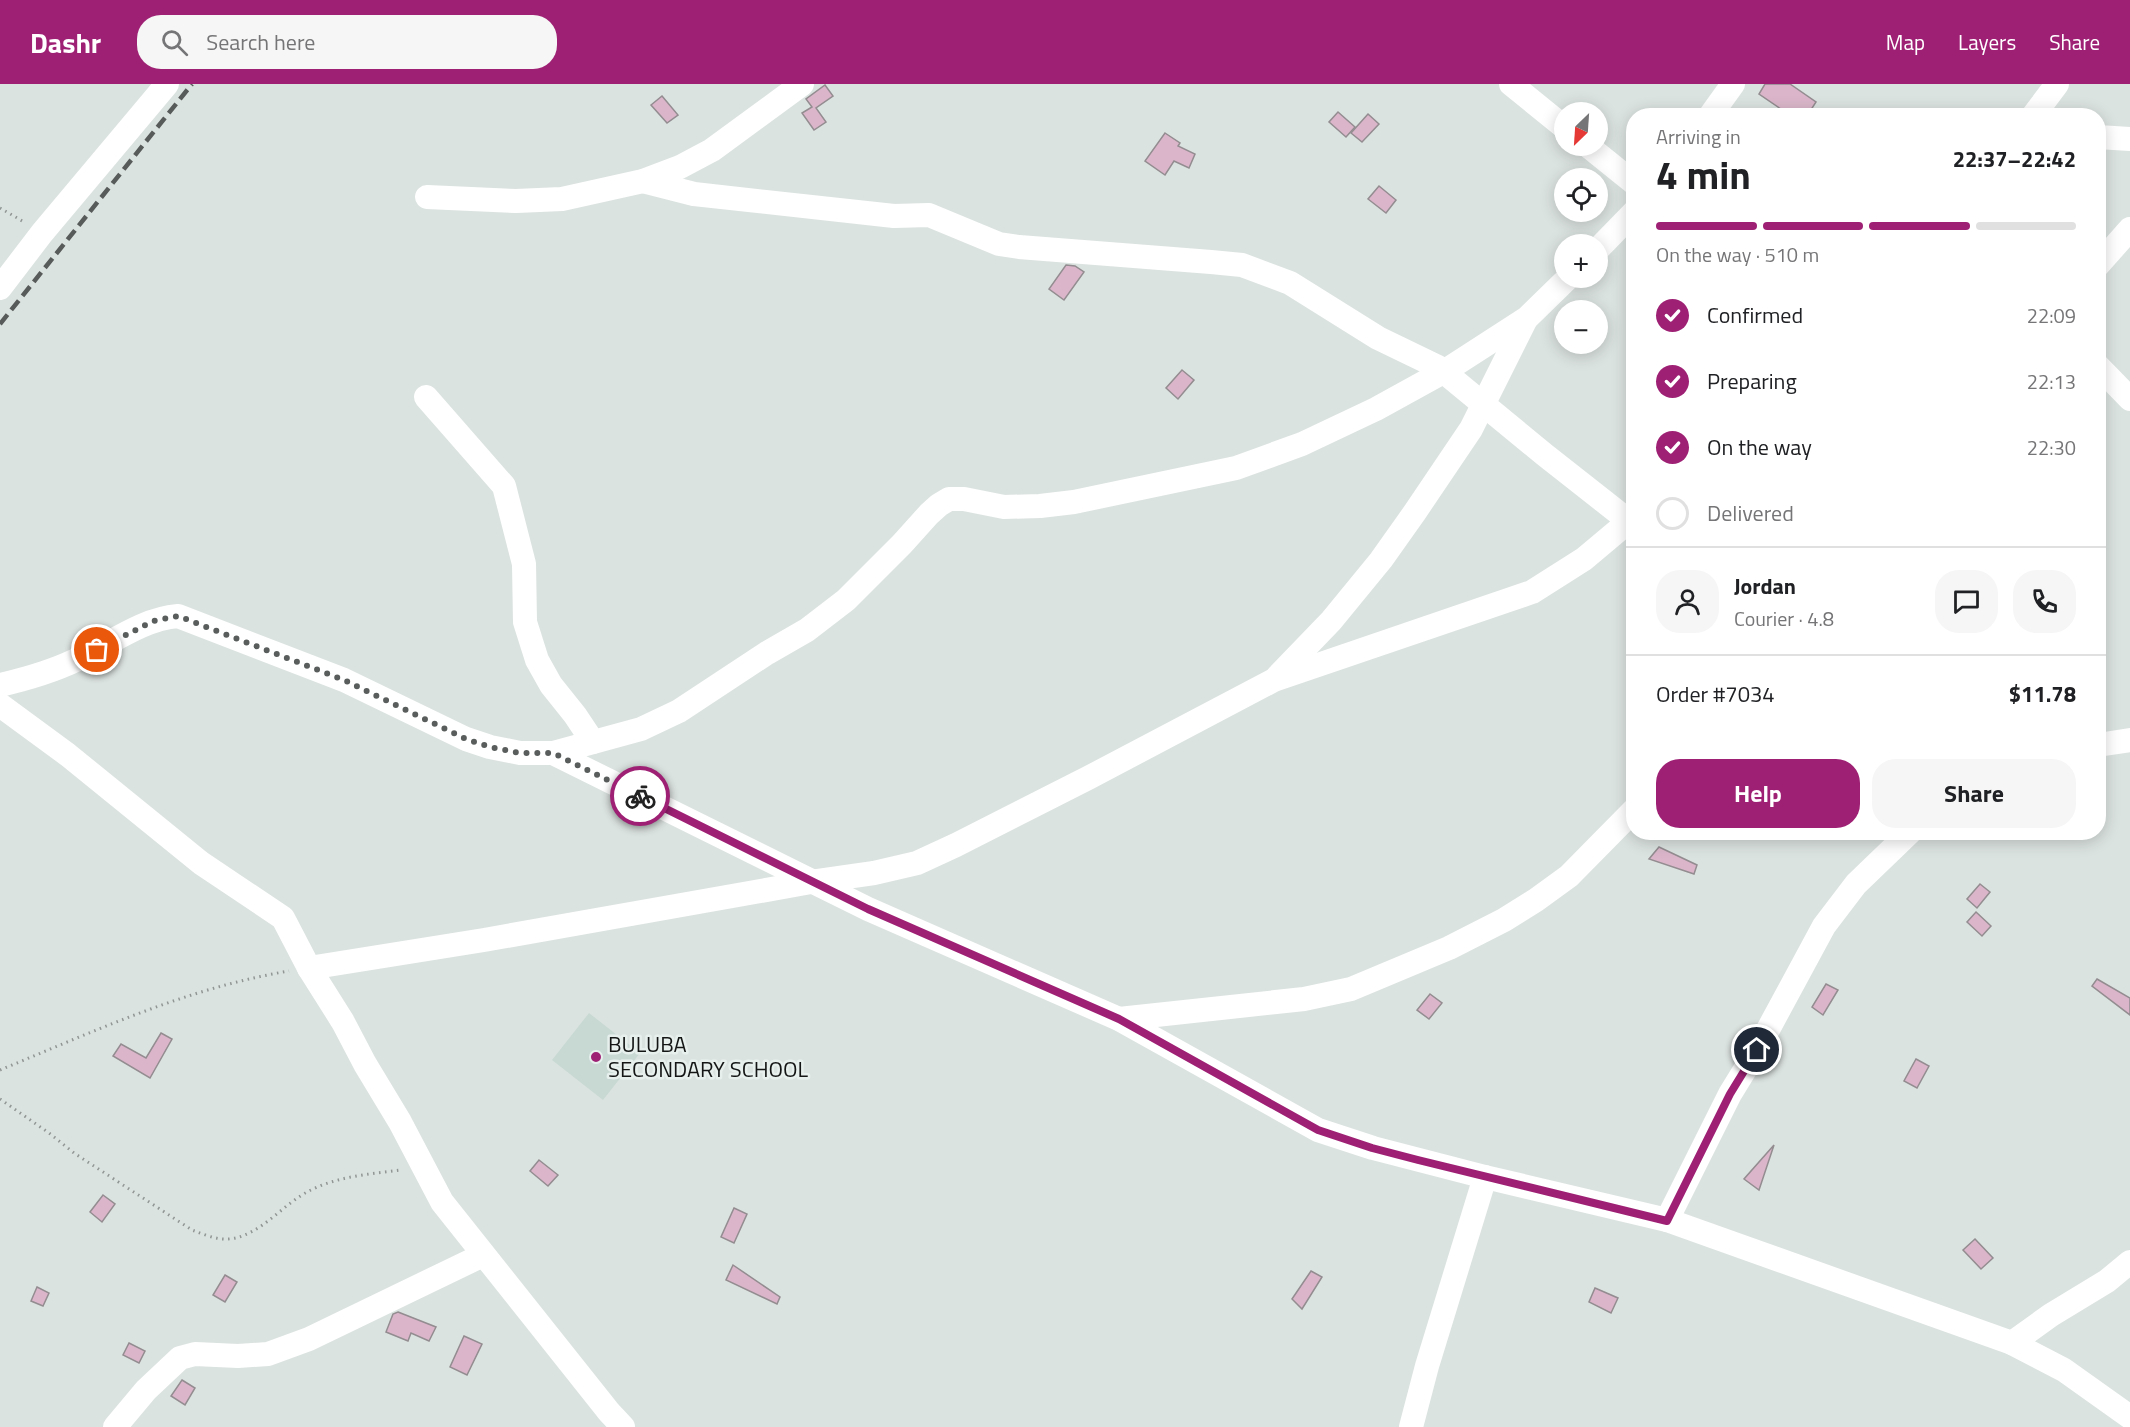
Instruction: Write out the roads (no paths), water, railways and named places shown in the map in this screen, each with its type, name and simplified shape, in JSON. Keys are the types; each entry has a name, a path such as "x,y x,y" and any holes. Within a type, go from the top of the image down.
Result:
{"street":[{"path":"0,288 42,233 167,84"},
{"path":"427,197 516,201 562,199 643,181 680,167 712,150 802,84"},
{"path":"1511,84 1554,118"},
{"path":"1716,108 1733,84"},
{"path":"2039,108 2057,84"},
{"path":"2106,138 2130,139"},
{"path":"1600,156 1626,177"},
{"path":"643,181 694,194 873,214 929,215 999,244 1019,247 1242,265 1290,283 1378,338 1445,371 1553,462 1626,517"},
{"path":"1608,239 1626,220"},
{"path":"2106,256 2130,229"},
{"path":"0,684 30,679 76,660 153,621 178,616 344,680 466,739 520,753 553,753 641,729 679,711 767,653 807,630 846,600 929,514 949,500 964,499 1004,507 1040,506 1074,502 1236,468 1302,444 1376,409 1445,371 1527,318 1558,288"},
{"path":"1274,680 1331,621 1381,560 1471,429 1482,403 1527,318"},
{"path":"2106,374 2130,399"},
{"path":"426,397 504,486 525,564 525,622 537,660 551,685 593,742"},
{"path":"309,968 874,873 917,863 1088,778 1274,680 1532,592 1584,559 1626,526"},
{"path":"0,705 68,755 201,863 278,912 289,926 309,968 343,1022 442,1202 623,1427"},
{"path":"2106,744 2130,740"},
{"path":"553,753 868,909 1119,1019 1318,1130 1372,1148 1667,1221 2012,1343 2064,1370 2130,1417"},
{"path":"1119,1019 1304,999 1351,990 1449,948 1504,920 1536,900 1569,876 1626,818"},
{"path":"1667,1221 1730,1094 1757,1050 1824,926 1856,884 1902,840"},
{"path":"1411,1427 1430,1355 1485,1177"},
{"path":"115,1427 146,1390 180,1358 195,1354 238,1356 268,1354 309,1339 483,1255"},
{"path":"2012,1343 2050,1315 2107,1281 2130,1262"}],"railway":[{"path":"0,324 192,84"}],"place":[{"name":"BULUBA SECONDARY SCHOOL","path":"596,1057"}]}
